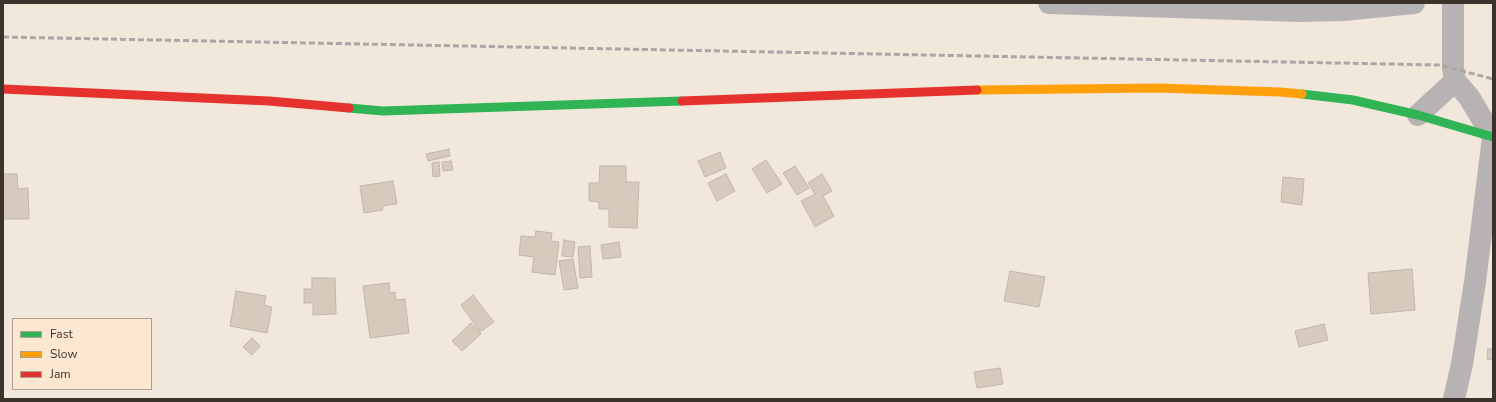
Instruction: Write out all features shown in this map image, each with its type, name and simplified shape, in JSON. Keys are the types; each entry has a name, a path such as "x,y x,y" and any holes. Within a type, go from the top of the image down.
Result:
{"street":[{"path":"1049,3 1300,11 1343,10 1414,3"},
{"path":"1453,3 1453,68 1456,81 1469,97 1493,137 1475,282 1462,364 1454,399"},
{"path":"1418,115 1456,81"},
{"path":"3,89 269,101 383,111 946,90 1158,88 1280,92 1353,100 1418,115 1493,137"}],"building":[{"path":"449,149 450,156 428,161 426,154"},
{"path":"720,152 726,168 705,177 698,161"},
{"path":"766,160 782,184 767,193 752,169"},
{"path":"451,161 453,170 443,171 442,162"},
{"path":"439,162 440,176 433,177 432,163"},
{"path":"600,166 626,166 626,182 639,182 637,228 609,227 609,209 599,209 599,202 589,201 589,183 599,183"},
{"path":"795,166 809,188 797,195 783,173"},
{"path":"3,174 17,174 18,189 28,188 29,219 3,219"},
{"path":"726,174 735,191 717,201 708,183"},
{"path":"822,174 832,191 823,196 834,216 815,227 801,201 815,194 808,183"},
{"path":"1283,177 1304,179 1302,205 1281,202"},
{"path":"393,181 397,204 382,206 383,210 364,213 360,186"},
{"path":"536,231 552,233 551,241 559,242 555,275 532,272 534,257 519,255 521,236 535,237"},
{"path":"564,240 575,242 573,257 562,256"},
{"path":"619,242 621,257 603,259 601,245"},
{"path":"590,246 592,277 580,278 578,247"},
{"path":"573,259 578,288 564,290 559,261"},
{"path":"1412,269 1415,310 1371,314 1368,273"},
{"path":"1010,271 1045,277 1039,307 1004,301"},
{"path":"312,278 335,278 336,314 313,315 313,303 304,303 304,289 312,289"},
{"path":"389,283 390,293 395,292 396,300 405,299 409,333 370,338 363,286"},
{"path":"236,291 266,296 264,305 272,307 267,333 230,326"},
{"path":"473,295 494,322 480,332 461,305"},
{"path":"471,323 481,334 462,351 452,341"},
{"path":"1324,324 1328,340 1299,347 1295,331"},
{"path":"252,338 260,346 252,355 243,347"},
{"path":"1488,349 1493,349 1493,360 1487,359"},
{"path":"1000,368 1003,384 977,388 974,372"}],"railway":[{"path":"3,37 1440,65 1493,79"}],"traffic: fast":[{"path":"1302,94 1353,100 1418,115 1493,137"},
{"path":"349,108 383,111 682,101"}],"traffic: slow":[{"path":"977,90 1158,88 1302,94"}],"traffic: jam":[{"path":"3,89 269,101 349,108"},
{"path":"682,101 977,90"}]}
